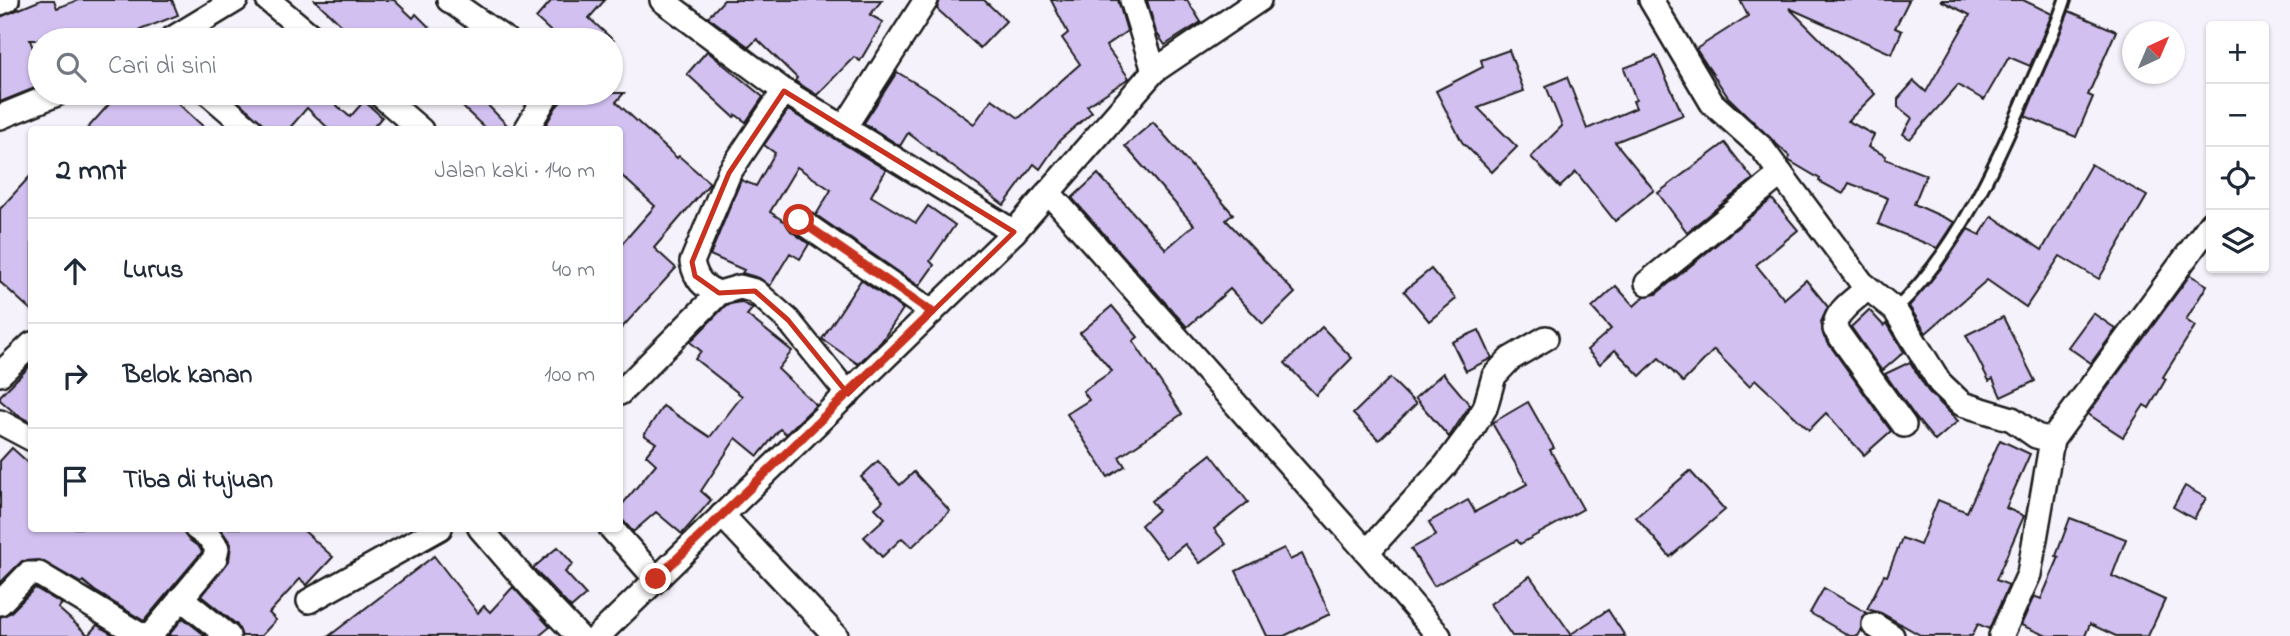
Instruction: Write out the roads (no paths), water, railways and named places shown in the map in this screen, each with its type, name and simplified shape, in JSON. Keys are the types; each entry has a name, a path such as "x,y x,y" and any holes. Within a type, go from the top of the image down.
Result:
{"street":[{"path":"0,3 6,0"},
{"path":"190,28 236,0"},
{"path":"268,0 302,28"},
{"path":"449,0 489,28"},
{"path":"662,0 784,91 1014,232"},
{"path":"844,128 926,0"},
{"path":"1132,0 1154,71"},
{"path":"598,636 1014,232 1154,71 1259,0"},
{"path":"1651,0 1712,103 1761,147 1862,283 1895,310 1940,383 1962,404 2012,419 2036,436 2052,440"},
{"path":"719,293 703,286 695,276 692,262 729,173 784,91"},
{"path":"0,117 30,105"},
{"path":"222,105 246,126"},
{"path":"392,105 416,126"},
{"path":"528,126 541,105"},
{"path":"1647,283 1781,174"},
{"path":"1048,192 1438,636"},
{"path":"799,220 932,312"},
{"path":"2001,636 2029,574 2052,440 2206,230"},
{"path":"623,390 719,293 740,288 755,291 788,320 848,394"},
{"path":"1868,288 1837,316 1835,329 1904,425"},
{"path":"1367,552 1445,466 1471,431 1485,408 1494,376 1510,359 1546,338"},
{"path":"0,374 28,348"},
{"path":"0,422 28,437"},
{"path":"722,515 836,636"},
{"path":"150,636 215,558 217,548 202,532"},
{"path":"309,601 433,532"},
{"path":"483,532 532,588 579,636"},
{"path":"615,532 656,579"},
{"path":"0,603 28,573 39,574 142,636"},
{"path":"181,598 228,636"}],"lane":[{"path":"1895,310 1918,288 1972,208 2014,124 2058,21 2064,0"}]}
